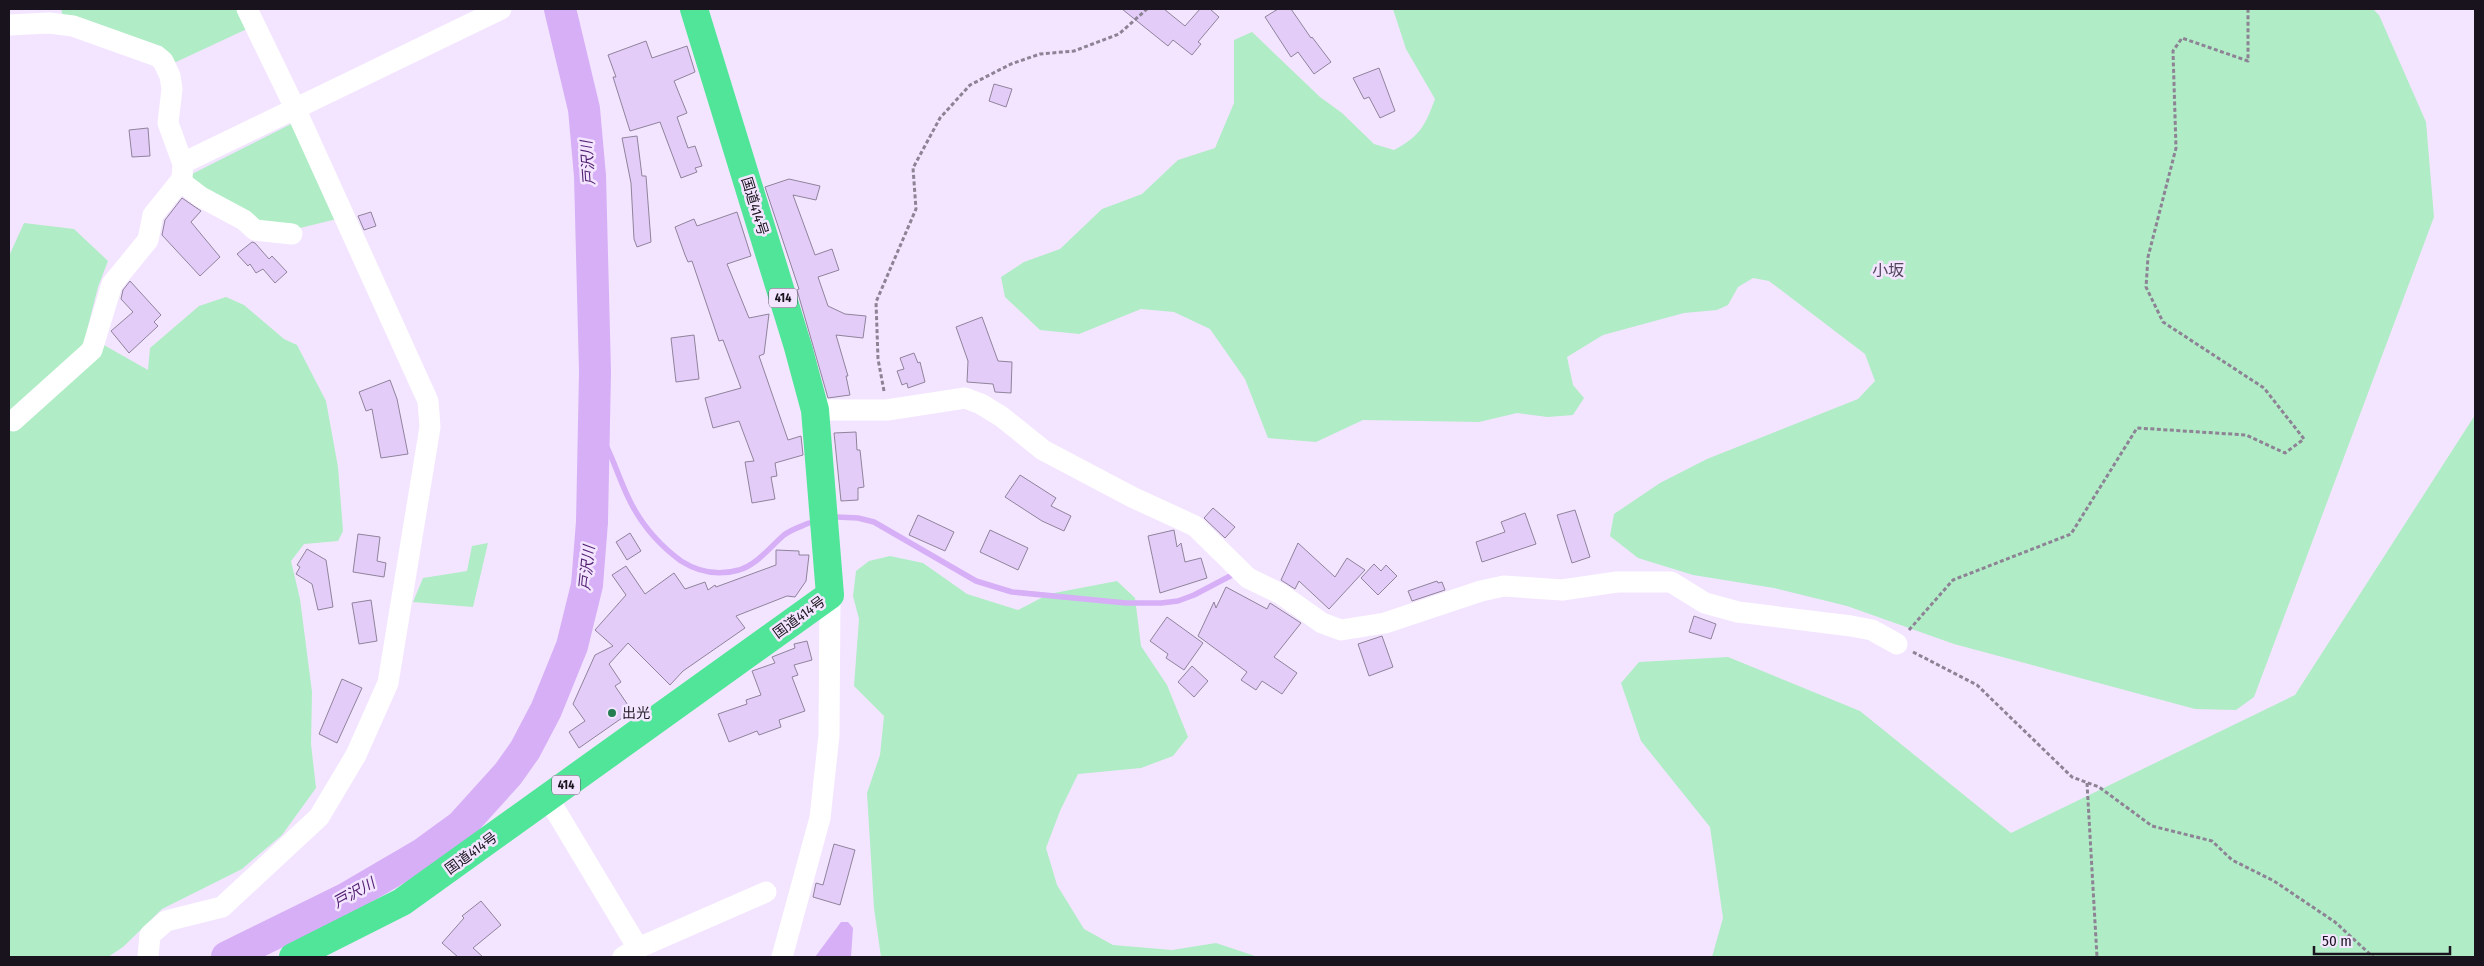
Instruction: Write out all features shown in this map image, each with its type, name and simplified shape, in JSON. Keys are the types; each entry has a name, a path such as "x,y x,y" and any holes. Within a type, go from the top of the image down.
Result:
{"highway":[{"name":"国道414号","path":"292,957 402,902 830,595 815,410 701,12"}],"street":[{"path":"148,957 150,935 166,921 222,907 319,816 356,754 388,683 430,428 428,401 295,108 247,9"},
{"path":"13,421 92,350 112,284 148,240 152,214 181,172 295,108 501,9"},
{"path":"9,26 49,23 72,26 157,56 164,61 172,82 168,123 181,172 201,197 244,220 256,230 292,234"},
{"path":"815,410 888,410 965,398 981,404 1002,417 1042,450 1195,526 1248,578 1281,594 1322,623 1340,630 1385,624 1481,591 1504,586 1562,590 1617,582 1671,582 1705,603 1738,612 1872,630 1897,644"},
{"path":"782,957 820,818 829,735 830,595"},
{"path":"548,798 630,953 766,892"}],"path":[{"path":"888,410 878,359 876,302 916,210 913,168 940,118 970,85 1011,64 1040,54 1074,51 1119,34 1147,9"},
{"path":"2248,9 2248,60 2182,38 2173,51 2176,148 2148,257 2146,287 2163,322 2264,388 2304,439 2285,453 2246,435 2137,428 2071,534 1953,580 1897,644 1977,685 2072,777 2099,787 2152,826 2212,842 2232,860 2274,881 2335,922 2373,957"},
{"path":"2087,783 2098,957"}],"green space":[{"path":"61,9 241,9 249,28 176,62 138,50 64,20"},
{"path":"1393,9 2373,9 2379,15 2426,122 2434,217 2254,697 2236,710 2195,709 1954,644 1847,606 1774,588 1693,575 1638,558 1610,536 1614,514 1660,483 1707,459 1858,399 1875,381 1865,354 1769,281 1753,278 1738,287 1728,305 1717,310 1684,313 1603,335 1567,357 1573,385 1584,398 1573,415 1548,417 1517,413 1479,422 1363,420 1316,442 1268,438 1245,379 1210,329 1174,312 1141,309 1079,334 1040,330 1005,297 1001,277 1024,262 1060,249 1102,209 1142,194 1178,160 1215,148 1234,103 1234,40 1252,32 1320,97 1342,113 1374,144 1394,150 1410,140 1424,123 1435,99 1406,49"},
{"path":"297,121 345,217 300,228 257,231 182,179"},
{"path":"24,223 74,229 108,261 98,287 84,342 66,369 95,340 148,370 150,348 199,306 226,297 244,305 284,339 297,345 326,401 338,467 343,531 338,541 304,544 291,561 300,599 312,692 311,744 316,788 282,835 242,869 162,909 123,947 108,957 9,957 9,256"},
{"path":"2475,415 2475,957 1712,957 1723,918 1710,827 1641,741 1621,683 1639,662 1728,657 1860,711 2011,833 2295,695"},
{"path":"488,543 473,607 413,602 423,578 467,571 472,546"},
{"path":"890,556 923,563 967,594 1018,610 1049,594 1117,581 1135,598 1141,646 1167,685 1188,737 1173,756 1141,768 1078,774 1060,811 1046,848 1057,885 1084,929 1113,945 1172,950 1216,943 1258,957 881,957 874,908 867,793 880,755 884,716 854,686 859,619 853,596 856,571 869,561"}],"shaded area":[{"path":"841,922 848,922 853,928 851,957 815,957"}],"building":[{"path":"1122,9 1164,9 1185,26 1200,9 1210,9 1219,17 1198,42 1201,44 1192,55 1173,40 1168,46"},
{"path":"1278,9 1291,9 1311,38 1331,62 1314,74 1298,52 1291,57 1265,17"},
{"path":"646,41 652,58 687,46 695,72 674,81 687,113 677,117 688,148 695,146 702,166 695,168 697,172 681,178 660,122 630,131 613,77 616,77 608,55"},
{"path":"1379,68 1395,111 1380,118 1369,97 1364,99 1353,78"},
{"path":"994,84 1012,89 1006,107 989,101"},
{"path":"148,128 150,156 132,157 129,130"},
{"path":"637,136 642,176 646,176 651,242 637,247 634,239 631,183 622,138"},
{"path":"789,179 820,186 816,200 793,195 815,255 832,249 839,270 818,277 828,306 845,314 866,316 863,338 836,335 848,376 846,376 850,395 828,398 797,290 799,289 765,187"},
{"path":"182,198 201,211 191,222 220,257 200,276 162,235 165,220"},
{"path":"371,212 376,226 364,230 358,216"},
{"path":"737,212 751,256 727,264 749,318 769,314 764,354 759,356 788,440 801,436 803,455 775,463 777,476 771,477 775,499 752,503 745,462 754,461 739,421 713,428 705,398 741,388 723,340 719,341 692,261 688,262 675,227 694,219 697,226"},
{"path":"252,242 269,259 272,256 287,272 275,283 263,269 256,273 250,264 248,266 237,254"},
{"path":"130,281 161,315 154,322 158,326 129,353 111,331 133,312 121,299 123,290"},
{"path":"982,317 998,361 1012,362 1011,393 995,392 993,384 967,382 968,361 956,327"},
{"path":"694,335 699,379 676,382 671,338"},
{"path":"914,353 918,363 920,362 925,382 908,388 907,383 902,385 897,371 904,369 900,358"},
{"path":"390,380 397,399 408,454 381,458 372,409 366,411 359,392"},
{"path":"856,432 857,450 860,450 864,487 858,488 858,500 841,501 834,433"},
{"path":"1020,475 1056,498 1051,506 1071,516 1064,531 1042,521 1005,497"},
{"path":"1213,508 1235,527 1225,538 1204,518"},
{"path":"1575,510 1590,557 1572,563 1557,515"},
{"path":"1525,513 1536,544 1482,562 1476,542 1505,532 1501,522"},
{"path":"918,515 954,532 945,551 909,535"},
{"path":"990,530 1028,548 1018,570 980,552"},
{"path":"1174,530 1177,547 1181,543 1185,562 1201,558 1207,578 1160,593 1148,536"},
{"path":"630,533 641,551 627,560 616,542"},
{"path":"358,534 380,537 377,561 386,563 384,577 353,572"},
{"path":"1298,543 1335,577 1347,558 1365,570 1329,609 1299,581 1295,589 1281,580"},
{"path":"307,549 326,560 333,607 318,610 312,584 296,574 300,567 297,565"},
{"path":"776,550 799,551 799,555 809,555 806,581 795,597 787,596 736,616 745,628 683,671 670,685 628,643 609,664 621,682 615,686 632,711 579,748 569,732 585,721 573,704 595,655 613,646 595,630 626,595 612,575 626,566 645,594 674,573 685,589 705,582 708,590 715,585 716,587 776,565"},
{"path":"1374,564 1381,571 1386,565 1397,576 1378,595 1361,578"},
{"path":"1437,581 1438,583 1442,582 1445,590 1412,601 1408,591"},
{"path":"1226,587 1267,609 1270,603 1301,623 1274,657 1297,673 1282,694 1262,681 1256,690 1241,680 1247,672 1198,636 1214,602 1216,608"},
{"path":"371,600 377,641 359,644 352,603"},
{"path":"1694,616 1716,624 1711,639 1689,632"},
{"path":"1167,617 1203,643 1184,670 1166,658 1168,654 1150,641"},
{"path":"1382,636 1393,667 1369,676 1358,644"},
{"path":"807,641 812,660 794,665 798,675 792,677 805,711 779,720 781,727 759,735 757,731 729,742 718,714 747,704 746,700 761,695 752,671 775,663 772,657 795,648 794,644"},
{"path":"1192,666 1208,681 1194,697 1178,682"},
{"path":"342,679 362,688 337,743 319,734"},
{"path":"834,844 855,850 840,905 813,897 816,883 823,885"},
{"path":"481,901 501,925 473,948 483,957 458,957 442,943 464,918 462,916"}],"waterway":[{"name":"戸沢川","path":"227,957 347,898 424,853 461,826 508,774 525,750 546,710 572,646 587,585 592,522 595,372 590,176 584,109 560,9"},
{"path":"593,425 604,442 628,497 644,524 657,540 681,561 695,568 716,573 739,570 752,564 787,533 809,523"},
{"path":"837,517 858,518 874,522 976,581 1012,592 1126,603 1161,603 1178,601 1194,595 1234,574"}],"place":[{"name":"出光","path":"612,713"}],"district":[{"name":"小坂","path":"1888,270"}]}
